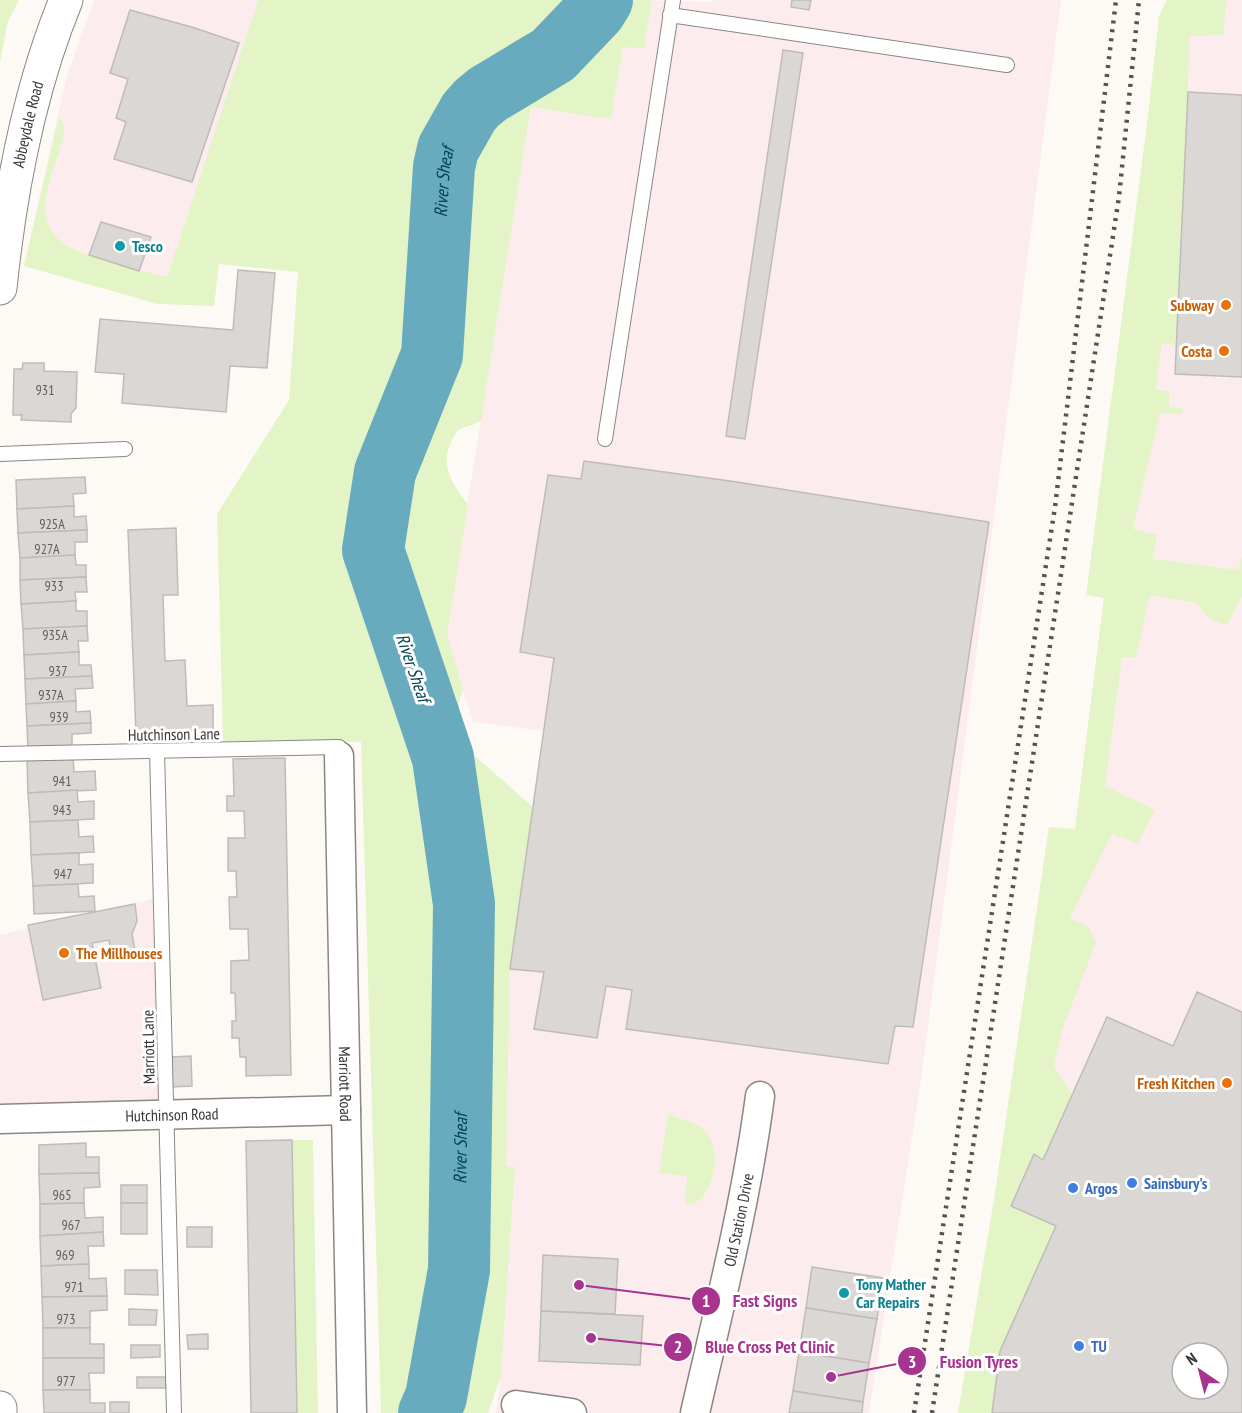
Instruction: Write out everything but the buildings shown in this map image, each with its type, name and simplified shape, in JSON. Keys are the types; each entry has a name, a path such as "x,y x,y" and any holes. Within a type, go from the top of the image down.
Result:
{"main road":[{"name":"Abbeydale Road","path":"0,288 13,194 29,122 55,28 66,0"},
{"path":"0,1408 0,1413"}],"street":[{"name":"Marriott Road","path":"339,756 352,1413"},
{"name":"Old Station Drive","path":"695,1413 732,1256 752,1155 760,1096"},
{"name":"Hutchinson Road","path":"0,1119 346,1110"},
{"path":"516,1404 572,1413"}],"lane":[{"path":"605,439 673,0"},
{"path":"670,15 1008,65"},
{"path":"0,454 125,449"},
{"name":"Hutchinson Lane","path":"0,754 339,747 339,756"},
{"name":"Marriott Lane","path":"158,751 174,1413"}],"shaded area":[{"path":"94,0 258,0 158,304 24,266 67,75"},
{"path":"652,0 712,2 713,0 1061,0 921,1080 869,1413 496,1413 501,1377 515,1167 505,1167 510,969 544,731 473,722 446,638 531,106 623,46 644,49"},
{"path":"1194,0 1242,0 1242,1413 958,1413 994,1200 1049,827 1075,829 1104,598 1086,595 1168,179"},
{"path":"161,897 166,1114 0,1119 0,935"}],"green space":[{"path":"0,0 19,0 8,21 0,62"},
{"path":"258,0 652,0 644,49 623,47 611,119 531,107 481,421 458,430 448,451 448,469 455,486 468,505 447,634 463,689 453,727 466,748 534,808 510,969 506,1166 515,1167 501,1377 488,1413 381,1413 361,742 223,741 217,514 289,400 298,272 219,264 214,306 158,304 24,266 59,117 64,124 64,133 49,183 46,205 46,216 52,231 68,246 94,258 167,277"},
{"path":"1167,0 1227,0 1223,35 1189,36 1176,345 1162,343 1156,390 1169,391 1169,407 1183,408 1182,414 1160,413 1133,529 1157,535 1153,559 1238,570 1242,556 1242,596 1227,625 1208,618 1197,603 1150,595 1136,657 1122,657 1105,786 1155,810 1138,843 1112,834 1070,918 1089,927 1096,943 1062,1030 1054,1066 1072,1094 1043,1160 1034,1154 1011,1206 1056,1226 1000,1351 992,1413 958,1413 994,1200 1049,827 1075,829 1104,598 1086,595 1159,16"},
{"path":"668,1114 693,1123 702,1129 711,1139 714,1148 714,1168 709,1187 698,1201 685,1205 687,1176 659,1173"},
{"path":"292,1140 313,1140 318,1413 297,1413"}],"waterway":[{"name":"River Sheaf","path":"429,1413 436,1397 459,1270 464,904 443,758 373,550 385,472 432,355 444,167 448,149 469,112 477,103 553,55 595,11 602,0"}],"railway":[{"path":"914,1413 1055,507 1116,0"},
{"path":"932,1413 1119,197 1139,0"}],"place":[{"name":"Tesco","path":"120,246"},
{"name":"Subway","path":"1226,305"},
{"name":"Costa","path":"1224,351"},
{"name":"The Millhouses","path":"64,953"},
{"name":"Fresh Kitchen","path":"1227,1083"},
{"name":"Sainsbury's","path":"1132,1183"},
{"name":"Argos","path":"1073,1188"},
{"name":"Fast Signs","path":"579,1285"},
{"name":"Tony Mather Car Repairs","path":"844,1293"},
{"name":"Blue Cross Pet Clinic","path":"591,1338"},
{"name":"TU","path":"1079,1346"},
{"name":"Fusion Tyres","path":"831,1377"}]}
